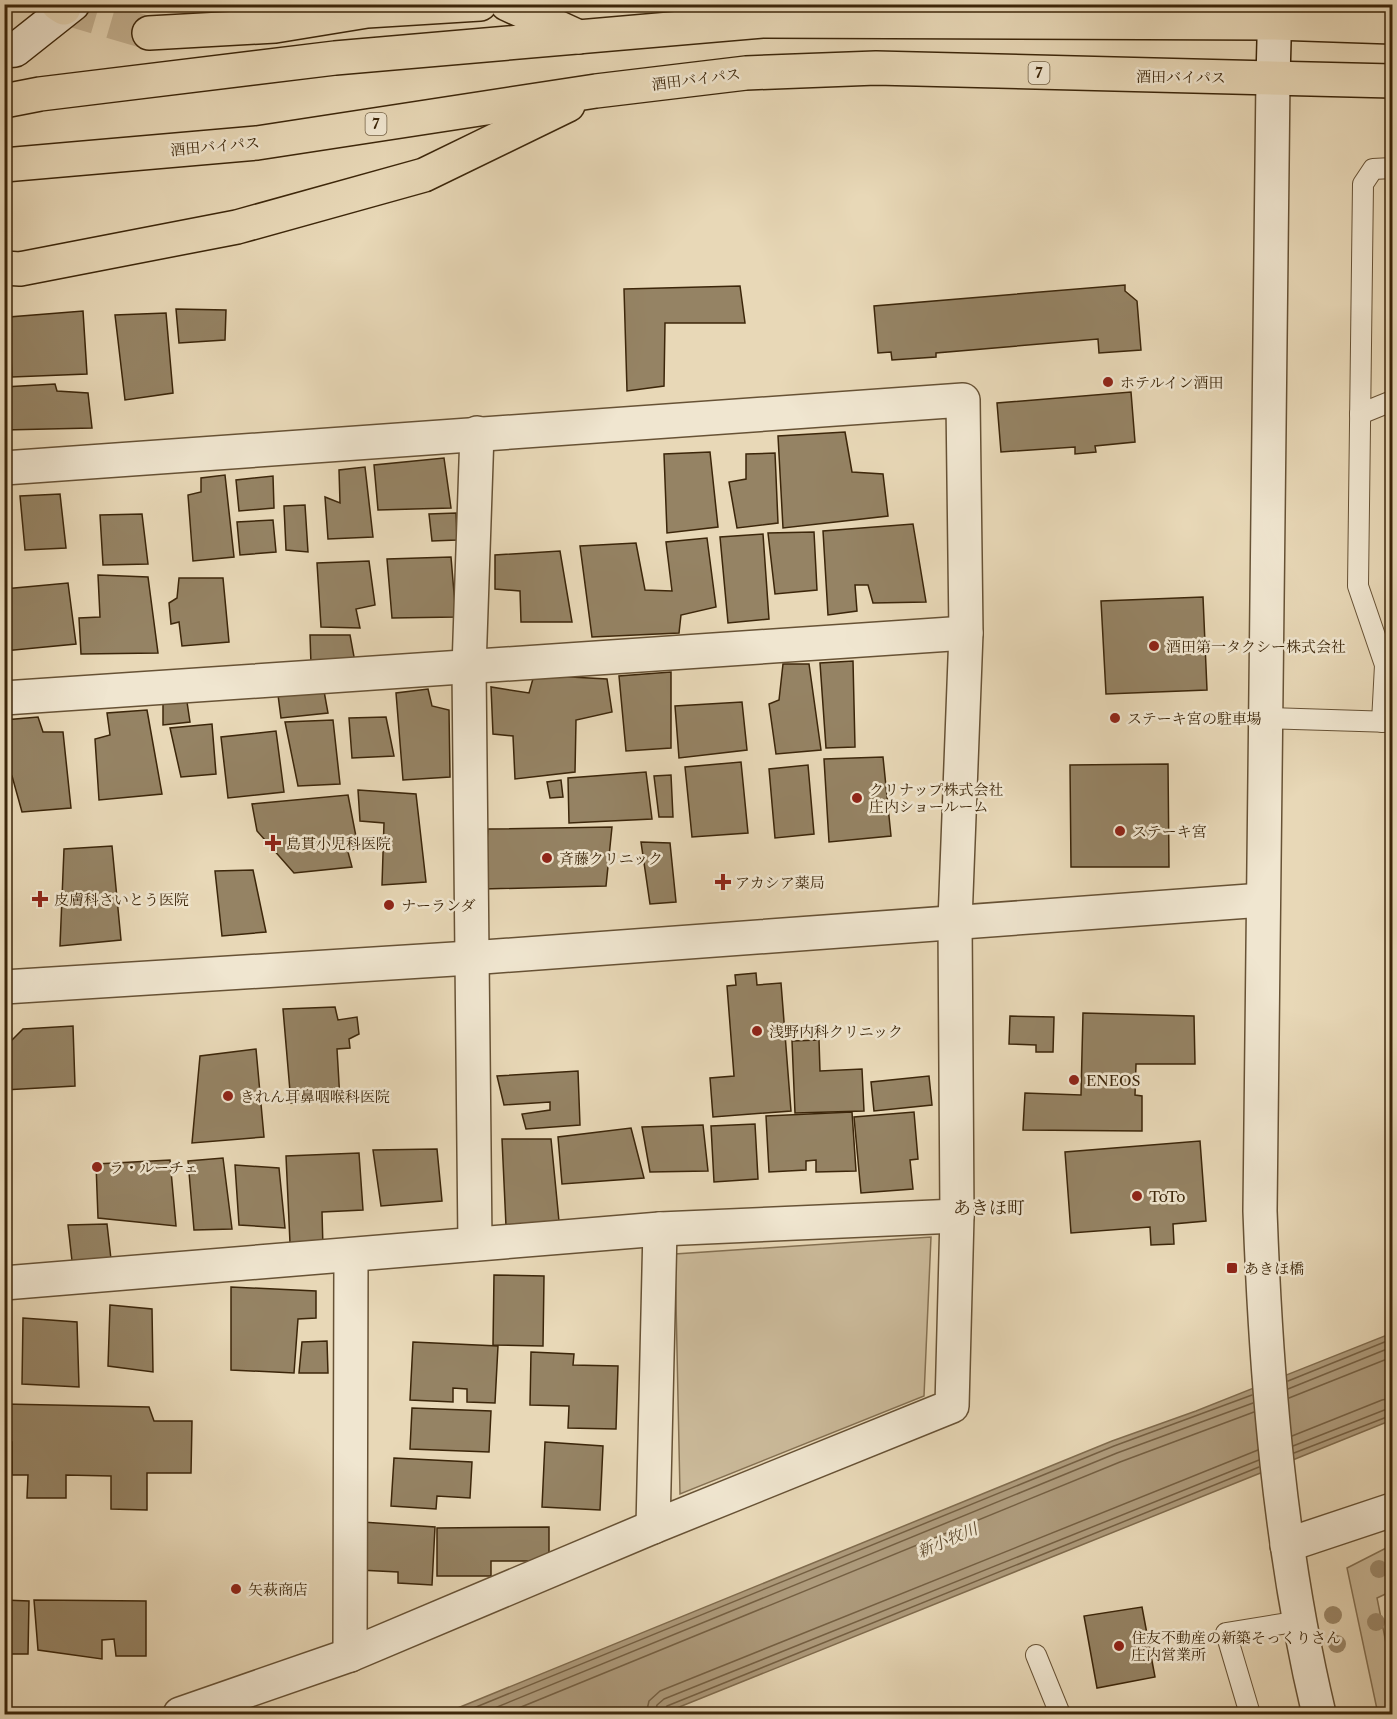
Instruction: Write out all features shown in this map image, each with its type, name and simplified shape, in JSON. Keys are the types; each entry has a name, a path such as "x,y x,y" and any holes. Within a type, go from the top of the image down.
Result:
{"highway":[{"path":"149,33 275,26 368,11 480,4"},
{"path":"507,4 582,38"},
{"path":"4,101 40,94 336,58 762,21 1275,14 1392,27"},
{"name":"酒田バイパス","path":"4,165 257,142 596,91 746,73 876,68 1193,78 1392,81"},
{"path":"4,268 20,269 237,226 424,175 596,91"}],"street":[{"path":"4,51 15,50 65,6"},
{"path":"1275,14 1260,1211 1264,1330 1287,1545 1318,1714"},
{"path":"4,468 963,400 966,633 955,921 957,1216 952,1406 653,1527 350,1655 180,1714"},
{"path":"475,1244 468,668 477,433"},
{"path":"4,698 966,633"},
{"path":"4,987 470,958 1263,900"},
{"path":"4,1283 351,1257 660,1229 957,1216"},
{"path":"653,1527 660,1229"},
{"path":"350,1655 351,1257"},
{"path":"1287,1545 1392,1510"}],"lane":[{"path":"1266,718 1387,722 1385,665 1358,586 1363,184 1373,169 1392,168"},
{"path":"1360,414 1392,401"},
{"path":"1250,1714 1226,1633 1300,1621"},
{"path":"1036,1655 1060,1714"}],"shaded area":[{"path":"931,1237 924,1396 680,1494 675,1254"},
{"path":"1392,1545 1392,1591 1377,1598 1392,1673 1392,1714 1378,1714 1347,1568"}],"water":[{"name":"新小牧川","path":"1392,1333 1392,1420 662,1714 443,1714 1112,1441 1196,1411"}],"building":[{"path":"1125,285 1125,291 1137,301 1141,350 1099,353 1098,339 936,353 936,357 892,360 891,352 878,353 874,306"},
{"path":"740,286 745,323 665,323 664,386 627,391 624,289"},
{"path":"176,309 226,310 225,340 179,343"},
{"path":"83,311 87,374 12,377 9,317"},
{"path":"166,313 173,393 125,400 115,315"},
{"path":"55,384 57,391 88,393 92,428 4,430 4,387"},
{"path":"1131,392 1135,442 1095,446 1096,452 1075,454 1075,447 1001,452 997,403"},
{"path":"845,432 852,472 883,474 888,516 783,528 778,436"},
{"path":"710,452 718,527 667,533 664,454"},
{"path":"775,453 778,523 737,528 729,482 746,479 746,454"},
{"path":"444,458 451,508 378,510 374,465"},
{"path":"365,467 373,537 328,539 325,497 340,503 339,470"},
{"path":"225,475 234,557 193,561 188,495 201,492 201,478"},
{"path":"273,476 274,508 239,511 236,480"},
{"path":"60,494 66,548 25,550 20,496"},
{"path":"305,505 308,552 286,550 284,506"},
{"path":"456,513 457,540 432,541 429,514"},
{"path":"142,514 148,564 103,565 100,515"},
{"path":"273,520 276,552 240,555 237,522"},
{"path":"913,524 926,602 873,603 868,585 855,585 857,611 828,615 823,531"},
{"path":"814,532 817,590 775,594 768,533"},
{"path":"763,534 769,619 728,623 720,537"},
{"path":"707,538 716,607 681,615 679,633 592,637 580,546 636,543 645,590 672,591 666,542"},
{"path":"560,551 572,622 521,622 520,591 495,589 495,555"},
{"path":"451,557 456,617 392,618 387,559"},
{"path":"369,561 375,605 356,609 360,628 321,627 317,563"},
{"path":"98,575 148,577 158,653 81,654 79,618 100,617"},
{"path":"179,578 223,578 229,642 182,646 179,622 171,624 169,603 177,598"},
{"path":"68,583 76,644 4,651 4,589"},
{"name":"酒田第一タクシー株式会社","path":"1203,597 1207,690 1106,694 1101,601"},
{"path":"310,635 350,635 355,662 311,665"},
{"path":"853,661 855,747 826,748 820,663"},
{"path":"783,664 809,664 821,750 776,754 769,704 779,700"},
{"path":"671,672 671,748 626,751 619,676"},
{"path":"534,675 607,679 612,712 576,720 575,772 515,779 513,736 493,734 491,687 529,693"},
{"path":"428,689 432,706 449,710 450,777 403,780 396,693"},
{"path":"324,691 328,713 281,718 278,695"},
{"path":"187,702 190,722 163,725 163,704"},
{"path":"742,702 747,750 679,758 675,706"},
{"path":"147,710 162,794 99,800 95,739 110,735 107,713"},
{"path":"38,717 43,732 63,732 71,808 22,812 12,776 4,776 4,720"},
{"path":"386,717 394,756 352,758 349,718"},
{"path":"333,720 340,784 298,786 285,722"},
{"path":"212,724 216,774 181,777 170,728"},
{"path":"276,731 284,792 228,798 221,737"},
{"name":"クリナップ株式会社 庄内ショールーム","path":"883,757 891,836 829,842 824,759"},
{"path":"741,762 748,833 692,837 685,767"},
{"name":"ステーキ宮","path":"1168,764 1169,867 1071,867 1070,765"},
{"path":"808,765 814,834 775,838 769,769"},
{"path":"646,772 652,819 569,823 568,778"},
{"path":"671,775 673,817 659,817 654,776"},
{"path":"561,780 563,797 550,798 547,782"},
{"path":"358,790 416,794 426,882 382,885 384,823 360,821"},
{"path":"348,795 358,847 348,852 352,867 294,873 257,831 252,804"},
{"name":"斉藤クリニック","path":"612,827 606,886 483,889 488,829"},
{"path":"641,842 670,843 676,902 650,904"},
{"path":"112,846 121,940 60,946 64,849"},
{"path":"253,870 266,932 222,936 215,871"},
{"name":"浅野内科クリニック","path":"756,973 757,985 781,983 791,1111 713,1117 710,1078 734,1076 727,986 736,985 735,975"},
{"path":"335,1007 338,1020 357,1017 359,1034 349,1039 350,1048 337,1049 340,1100 291,1103 283,1009"},
{"path":"1083,1013 1194,1016 1195,1064 1136,1064 1135,1095 1142,1096 1142,1131 1023,1130 1025,1093 1081,1095"},
{"path":"1010,1016 1054,1017 1053,1052 1036,1052 1036,1045 1009,1044"},
{"path":"73,1026 75,1086 4,1090 4,1048 23,1029"},
{"path":"819,1040 820,1071 862,1069 864,1111 795,1113 792,1041"},
{"name":"きれん耳鼻咽喉科医院","path":"256,1049 264,1137 192,1143 200,1056"},
{"path":"578,1071 580,1125 526,1129 522,1114 550,1110 550,1102 504,1105 497,1076"},
{"path":"929,1076 932,1105 874,1111 871,1082"},
{"path":"852,1112 856,1171 816,1172 816,1160 806,1161 806,1170 769,1172 766,1116"},
{"path":"914,1112 918,1159 910,1160 913,1189 861,1193 854,1117"},
{"path":"755,1124 758,1179 714,1182 711,1126"},
{"path":"703,1125 708,1171 650,1172 642,1127"},
{"path":"631,1128 644,1178 562,1184 558,1137"},
{"path":"502,1139 551,1139 559,1221 506,1226"},
{"name":"ToTo","path":"1200,1141 1206,1221 1173,1224 1174,1244 1151,1245 1150,1227 1071,1233 1065,1152"},
{"path":"437,1149 442,1201 381,1206 373,1150"},
{"path":"359,1153 363,1210 322,1212 323,1248 290,1243 286,1156"},
{"path":"223,1158 232,1229 194,1230 188,1161"},
{"path":"170,1160 176,1226 98,1218 96,1164"},
{"path":"235,1165 279,1168 285,1228 239,1225"},
{"path":"107,1224 111,1259 72,1261 68,1225"},
{"path":"494,1275 544,1276 543,1346 493,1345"},
{"path":"231,1287 316,1291 316,1318 298,1319 294,1373 231,1370"},
{"path":"110,1305 152,1309 153,1372 108,1366"},
{"path":"23,1318 77,1322 79,1387 22,1384"},
{"path":"327,1341 328,1373 299,1373 302,1342"},
{"path":"413,1342 498,1346 495,1403 467,1402 467,1389 453,1388 453,1402 410,1400"},
{"path":"531,1352 574,1354 573,1365 618,1366 616,1429 568,1428 569,1406 530,1405"},
{"path":"4,1404 149,1407 154,1421 192,1421 191,1473 147,1473 147,1510 111,1509 111,1476 66,1475 66,1498 27,1498 28,1475 12,1475 12,1442 4,1442"},
{"path":"412,1408 491,1411 489,1452 410,1449"},
{"path":"545,1442 603,1446 600,1510 542,1507"},
{"path":"394,1458 472,1462 470,1498 437,1496 436,1509 391,1506"},
{"path":"362,1522 435,1527 432,1585 398,1583 398,1572 359,1570"},
{"path":"549,1527 549,1561 491,1561 491,1576 437,1576 437,1528"},
{"path":"4,1600 29,1601 28,1654 4,1654"},
{"path":"34,1600 146,1601 146,1656 116,1656 114,1639 102,1640 102,1659 38,1650"},
{"name":"住友不動産の新築そっくりさん 庄内営業所","path":"1142,1607 1155,1677 1097,1688 1084,1616"}],"tunnel":[{"path":"64,8 149,33"}],"place":[{"name":"ホテルイン酒田","path":"1108,382"},
{"name":"酒田第一タクシー株式会社","path":"1154,646"},
{"name":"ステーキ宮の駐車場","path":"1115,718"},
{"name":"クリナップ株式会社 庄内ショールーム","path":"857,798"},
{"name":"ステーキ宮","path":"1120,831"},
{"name":"島貫小児科医院","path":"273,843"},
{"name":"斉藤クリニック","path":"547,858"},
{"name":"アカシア薬局","path":"723,882"},
{"name":"皮膚科さいとう医院","path":"40,899"},
{"name":"ナーランダ","path":"389,905"},
{"name":"浅野内科クリニック","path":"757,1031"},
{"name":"ENEOS","path":"1074,1080"},
{"name":"きれん耳鼻咽喉科医院","path":"228,1096"},
{"name":"ラ・ルーチェ","path":"97,1167"},
{"name":"ToTo","path":"1137,1196"},
{"name":"あきほ橋","path":"1232,1268"},
{"name":"矢萩商店","path":"236,1589"},
{"name":"住友不動産の新築そっくりさん 庄内営業所","path":"1119,1646"}],"district":[{"name":"あきほ町","path":"989,1208"}]}
